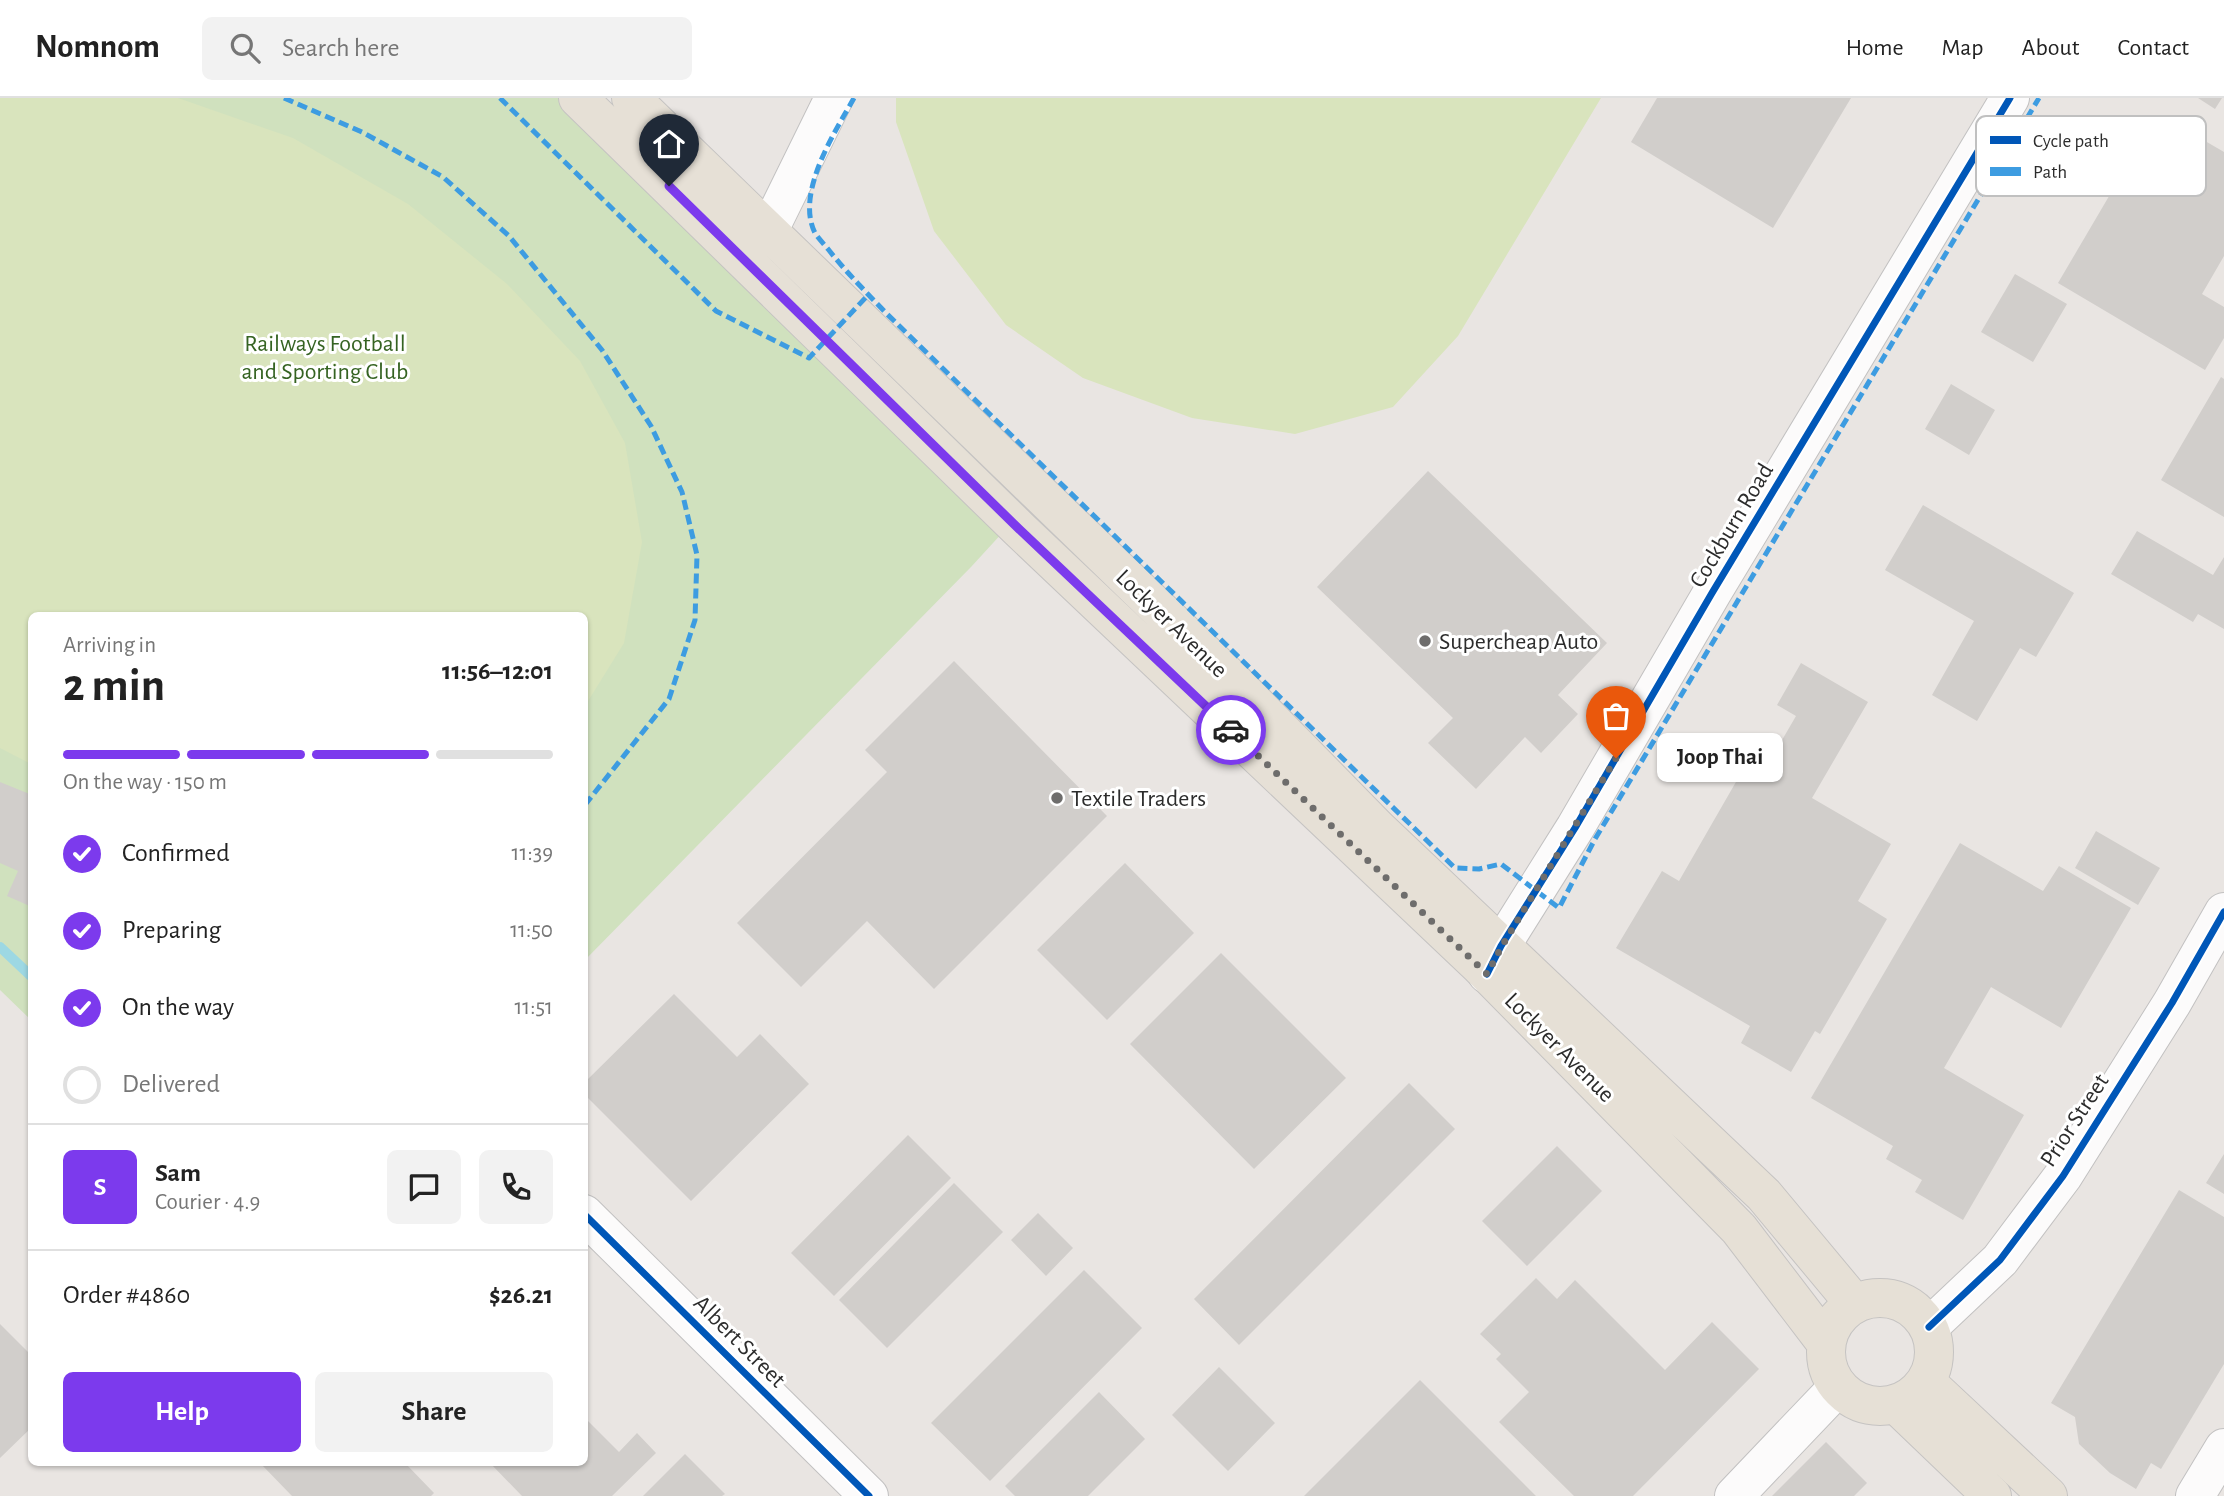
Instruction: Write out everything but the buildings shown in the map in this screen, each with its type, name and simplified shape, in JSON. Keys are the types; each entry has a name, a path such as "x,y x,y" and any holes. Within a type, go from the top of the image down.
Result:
{"main road":[{"name":"Lockyer Avenue","path":"578,98 1019,529 1494,960 1764,1195 1854,1303"},
{"name":"Lockyer Avenue","path":"631,98 1228,676 1377,828 1739,1229 1826,1343"},
{"path":"1875,1297 1897,1299 1916,1310 1929,1327 1934,1345 1933,1364 1926,1381 1913,1395 1896,1404 1875,1406 1854,1400 1838,1387 1827,1366 1826,1343 1836,1320 1854,1303 1875,1297"},
{"path":"1926,1381 2048,1496"},
{"path":"1896,1404 1992,1496"}],"street":[{"path":"768,232 834,98"},
{"name":"Cockburn Road","path":"1999,116 2010,98"},
{"name":"Cockburn Road","path":"1494,960 1976,154"},
{"name":"Prior Street","path":"1929,1327 2000,1260 2063,1176 2172,1003 2224,912"},
{"name":"Albert Street","path":"588,1218 869,1496"},
{"path":"1734,1496 1838,1387"},
{"path":"2195,1496 2224,1448"}],"green space":[{"name":"Railways Football and Sporting Club","path":"0,98 572,98 1025,508 971,567 588,957 588,612 28,612 28,1017 0,990"},
{"name":"Railways Football and Sporting Club","path":"0,98 178,98 293,138 408,204 507,284 580,361 625,443 642,542 624,643 588,701 588,612 28,612 28,762 0,748"},
{"path":"896,98 1601,98 1458,336 1393,407 1295,434 1192,418 1083,378 1006,325 934,231 896,122"}],"waterway":[{"path":"0,947 28,973"}],"marked path":[{"path":"284,98 362,132 443,177 509,236 602,350 651,426 682,492 697,555 695,620 669,699 588,801"},
{"path":"500,98 716,311 809,358 869,294"},
{"path":"854,98 820,163 810,200 810,217 815,233 842,266 886,313 1455,868 1479,869 1501,864 1559,908 1595,839 1980,196"},
{"path":"2028,116 2039,98"}],"cycle path":[{"path":"1999,116 2010,98"},
{"path":"1487,974 1501,946 1575,828 1712,593 1976,154"},
{"path":"1929,1327 2000,1260 2063,1176 2172,1003 2224,912"},
{"path":"588,1218 869,1496"}],"way so far":[{"path":"1231,730 1487,974 1616,758"}],"place":[{"name":"Supercheap Auto","path":"1425,641"},
{"name":"Joop Thai","path":"1616,758"},
{"name":"Textile Traders","path":"1057,798"}],"route":[{"path":"669,186 1019,529 1231,730"}]}
